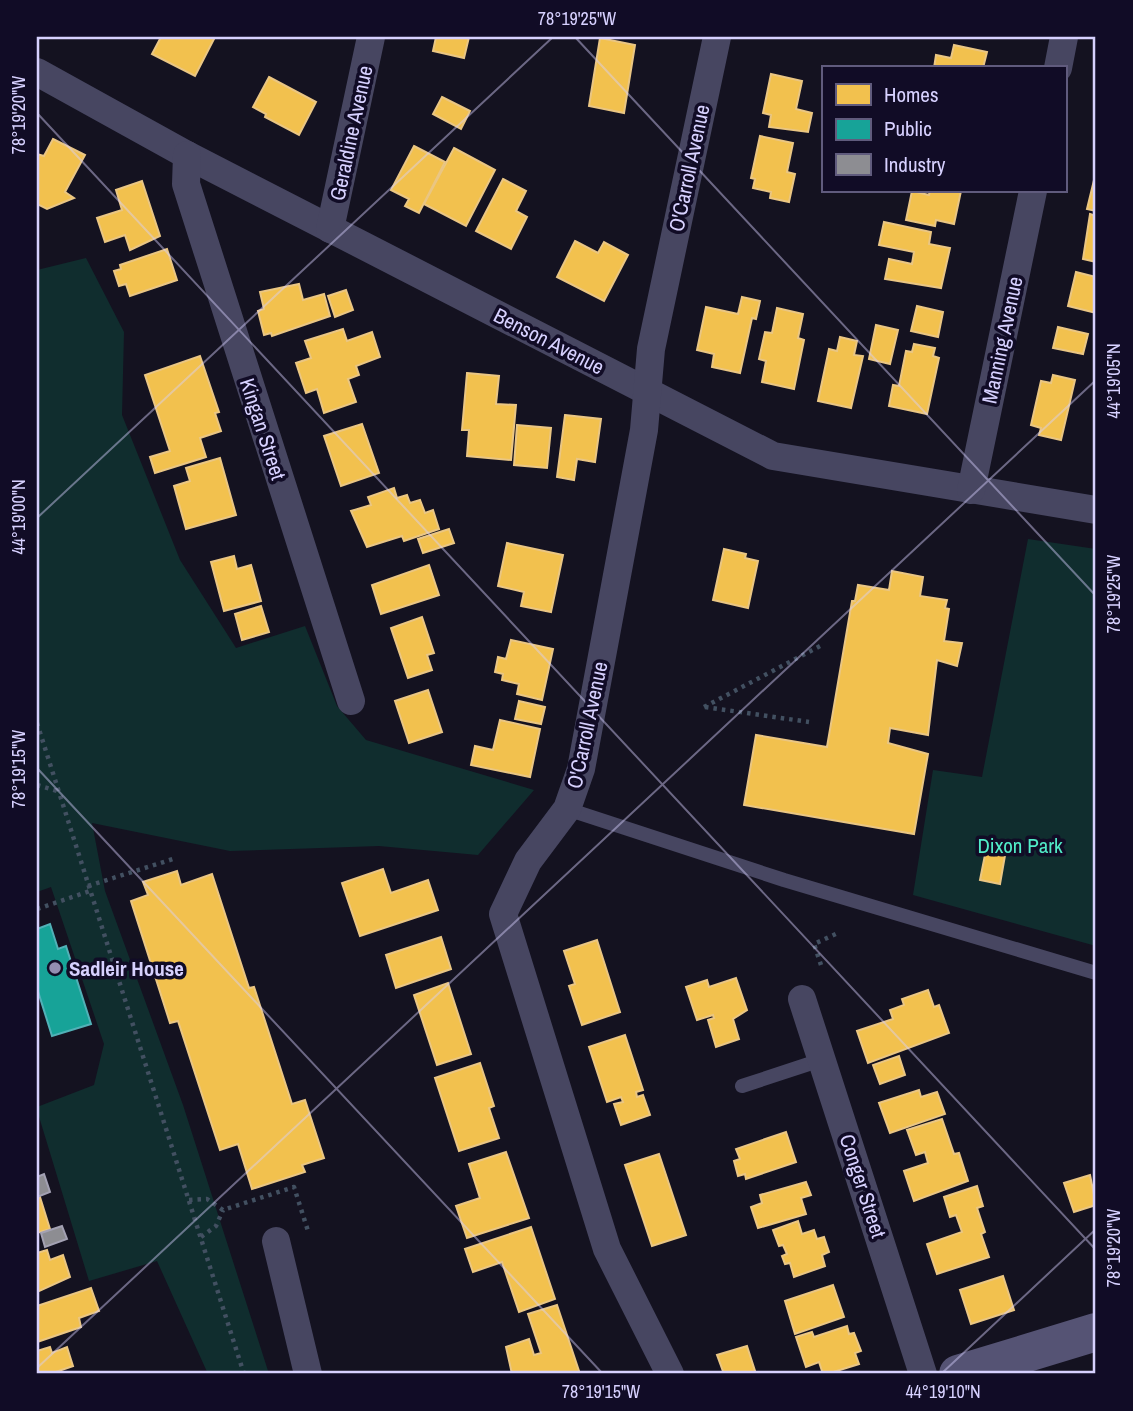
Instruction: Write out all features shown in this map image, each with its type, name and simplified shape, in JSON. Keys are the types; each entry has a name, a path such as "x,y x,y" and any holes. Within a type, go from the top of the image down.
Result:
{"street":[{"name":"Geraldine Avenue","path":"330,229 371,37"},
{"name":"O'Carroll Avenue","path":"670,1374 607,1250 503,914 528,861 567,809 581,769 643,430 652,349 717,37"},
{"path":"1058,66 1064,37"},
{"name":"Benson Avenue","path":"37,72 187,155 773,456 1096,510"},
{"name":"Kingan Street","path":"187,155 186,184 351,701"},
{"name":"Manning Avenue","path":"971,490 1032,192"},
{"name":"Conger Street","path":"802,999 923,1374"},
{"path":"276,1241 308,1374"},
{"path":"958,1374 1096,1332"}],"lane":[{"path":"567,809 784,880 1096,973"},
{"path":"741,1086 821,1060"}],"path":[{"path":"809,722 704,707 822,645"},
{"path":"37,723 244,1374"},
{"path":"37,785 58,792"},
{"path":"37,909 173,859"},
{"path":"821,965 814,944 838,933"},
{"path":"201,1237 216,1226 223,1210 295,1187 308,1231"},
{"path":"189,1200 207,1199 223,1210"}],"green space":[{"path":"86,258 124,332 122,415 180,560 236,648 305,626 337,706 366,740 534,790 478,855 379,846 230,851 92,823 105,891 183,1105 269,1374 208,1374 157,1261 89,1281 37,1110 37,1107 94,1085 104,1044 51,887 37,892 37,270"},
{"name":"Dixon Park","path":"1028,539 1096,549 1096,946 913,895 933,770 982,777"}],"building: Homes":[{"path":"161,37 215,37 195,76 152,54"},
{"path":"436,37 469,37 464,58 433,51"},
{"path":"600,38 635,45 624,113 589,106"},
{"path":"954,45 987,52 984,66 934,66 936,55 951,58"},
{"path":"771,74 802,81 796,109 812,113 808,132 769,127 771,115 763,113"},
{"path":"269,77 316,102 299,135 265,117 266,114 253,107"},
{"path":"442,97 470,111 461,129 433,114"},
{"path":"760,136 793,143 787,172 795,174 789,202 770,198 771,192 753,188 755,179 751,178"},
{"path":"53,139 85,155 65,192 74,198 47,209 37,204 37,154 44,156"},
{"path":"414,146 445,162 419,213 405,206 409,199 391,190"},
{"path":"454,148 495,170 466,226 424,204"},
{"path":"1096,176 1096,211 1087,209"},
{"path":"503,179 526,191 516,211 527,217 511,249 476,231"},
{"path":"142,181 160,236 130,250 125,235 105,242 97,218 122,210 116,190"},
{"path":"912,192 929,195 930,192 961,192 954,224 936,220 935,226 906,220"},
{"path":"1090,214 1096,216 1096,262 1083,259"},
{"path":"884,222 931,232 929,244 950,248 941,288 885,279 889,259 912,264 914,252 879,245"},
{"path":"575,241 598,253 604,242 628,255 604,301 557,277"},
{"path":"167,249 177,280 130,296 126,284 119,286 114,271 121,269 120,265"},
{"path":"1076,272 1096,277 1096,313 1068,306"},
{"path":"299,284 303,300 324,294 330,316 272,336 271,333 264,335 258,311 264,309 260,292"},
{"path":"346,290 353,310 335,317 328,296"},
{"path":"742,297 760,301 756,319 752,318 740,373 712,367 714,354 697,350 706,307 738,314"},
{"path":"917,306 943,312 938,337 911,331"},
{"path":"777,308 803,314 798,338 804,340 794,389 762,382 766,361 759,359 765,332 772,333"},
{"path":"876,325 898,330 890,364 869,359"},
{"path":"1058,327 1088,334 1083,354 1053,348"},
{"path":"343,329 347,341 372,332 380,357 356,366 359,375 348,379 356,402 324,413 317,389 306,393 296,363 311,358 305,341"},
{"path":"840,337 857,341 854,355 863,356 851,408 818,401 829,349 837,351"},
{"path":"914,344 935,348 933,356 939,358 927,414 889,406 893,385 899,386 906,351 912,352"},
{"path":"200,356 219,412 215,413 221,431 200,438 206,457 155,473 150,457 170,451 145,375"},
{"path":"467,373 499,376 496,404 516,405 511,460 467,456 469,430 462,430"},
{"path":"1053,375 1075,380 1061,440 1039,435 1041,428 1031,425 1041,381 1051,383"},
{"path":"565,415 601,419 595,462 577,459 574,480 557,477"},
{"path":"362,424 379,473 341,486 324,436"},
{"path":"517,425 551,428 547,468 514,465"},
{"path":"220,458 236,515 186,529 174,486 190,481 186,468"},
{"path":"394,488 397,498 407,495 410,503 420,500 425,513 433,510 439,529 404,541 402,536 367,547 351,511 371,505 368,497"},
{"path":"449,529 454,543 423,553 418,539"},
{"path":"507,543 563,555 551,612 521,606 524,592 498,586"},
{"path":"724,549 746,554 745,558 758,561 748,608 713,600"},
{"path":"234,556 237,569 251,565 261,601 224,611 211,562"},
{"path":"429,565 439,595 381,614 372,585"},
{"path":"892,571 923,577 920,596 947,600 945,608 949,609 944,641 962,643 957,666 937,660 928,735 890,728 888,743 928,754 914,834 744,805 756,735 827,747 852,601 855,601 858,585 889,590"},
{"path":"261,606 269,632 242,640 235,614"},
{"path":"422,617 434,653 427,655 432,670 408,678 391,628"},
{"path":"511,640 553,649 542,700 517,694 519,684 502,680 503,674 495,672 498,657 506,659"},
{"path":"428,690 442,732 409,743 395,701"},
{"path":"519,701 545,707 541,724 515,719"},
{"path":"500,720 540,729 530,777 471,765 475,746 493,750"},
{"path":"988,840 1007,844 1000,884 980,880"},
{"path":"383,869 391,893 428,880 438,910 360,936 342,883"},
{"path":"177,871 181,885 212,874 249,988 254,987 292,1104 305,1100 324,1158 302,1165 305,1172 252,1189 238,1144 220,1150 178,1021 170,1023 131,901 148,895 143,882"},
{"path":"441,937 451,969 396,988 386,955"},
{"path":"597,940 620,1012 582,1025 569,986 575,984 564,951"},
{"path":"736,978 747,1010 733,1019 739,1039 716,1047 708,1020 714,1018 713,1015 697,1020 686,987 707,980 709,987"},
{"path":"448,983 471,1054 437,1065 414,995"},
{"path":"928,990 934,1007 939,1005 949,1033 868,1063 857,1031 893,1019 890,1010 904,1005 902,999"},
{"path":"625,1035 643,1090 636,1092 637,1097 643,1095 650,1115 621,1125 614,1104 623,1102 621,1097 607,1102 589,1047"},
{"path":"899,1056 905,1075 880,1084 873,1065"},
{"path":"480,1063 494,1106 489,1108 499,1138 459,1151 435,1078"},
{"path":"919,1090 921,1097 937,1092 945,1114 890,1133 879,1103"},
{"path":"942,1119 954,1154 959,1153 968,1181 914,1201 904,1171 928,1163 925,1152 916,1155 907,1130"},
{"path":"786,1132 796,1162 746,1179 745,1174 738,1176 734,1161 740,1159 736,1149"},
{"path":"506,1152 529,1218 467,1238 456,1206 480,1198 469,1164"},
{"path":"659,1154 686,1235 652,1246 625,1165"},
{"path":"1090,1175 1096,1205 1074,1212 1064,1183"},
{"path":"806,1182 811,1195 801,1198 806,1214 758,1228 751,1207 762,1203 760,1195"},
{"path":"977,1186 983,1206 977,1208 985,1232 981,1234 989,1257 937,1274 927,1244 962,1232 956,1215 950,1217 944,1197"},
{"path":"40,1197 50,1229 37,1233 37,1198"},
{"path":"798,1221 802,1234 814,1230 817,1239 824,1237 829,1252 822,1255 825,1266 794,1277 790,1263 785,1264 782,1256 787,1254 783,1245 779,1246 773,1230"},
{"path":"531,1227 555,1299 519,1312 502,1262 473,1272 465,1249"},
{"path":"47,1250 50,1260 63,1255 70,1277 37,1292 37,1253"},
{"path":"1003,1276 1014,1310 971,1324 960,1290"},
{"path":"833,1285 844,1317 795,1334 785,1301"},
{"path":"91,1288 99,1311 79,1318 81,1327 37,1342 37,1306"},
{"path":"557,1305 580,1374 512,1374 506,1347 529,1339 534,1355 541,1353 528,1314"},
{"path":"847,1326 849,1334 854,1333 861,1351 855,1353 859,1364 827,1374 823,1374 819,1362 806,1367 796,1337 812,1332 814,1337"},
{"path":"747,1346 756,1374 724,1374 717,1355"},
{"path":"50,1347 52,1353 67,1347 73,1366 50,1374 37,1374 37,1351"}],"building: Public":[{"name":"Sadleir House","path":"50,924 58,949 66,946 91,1024 52,1036 37,988 37,929"}],"building: Industry":[{"path":"44,1174 50,1192 37,1197 37,1177"},
{"path":"62,1226 67,1239 45,1247 41,1233"}],"place":[{"name":"Sadleir House","path":"55,968"}]}
